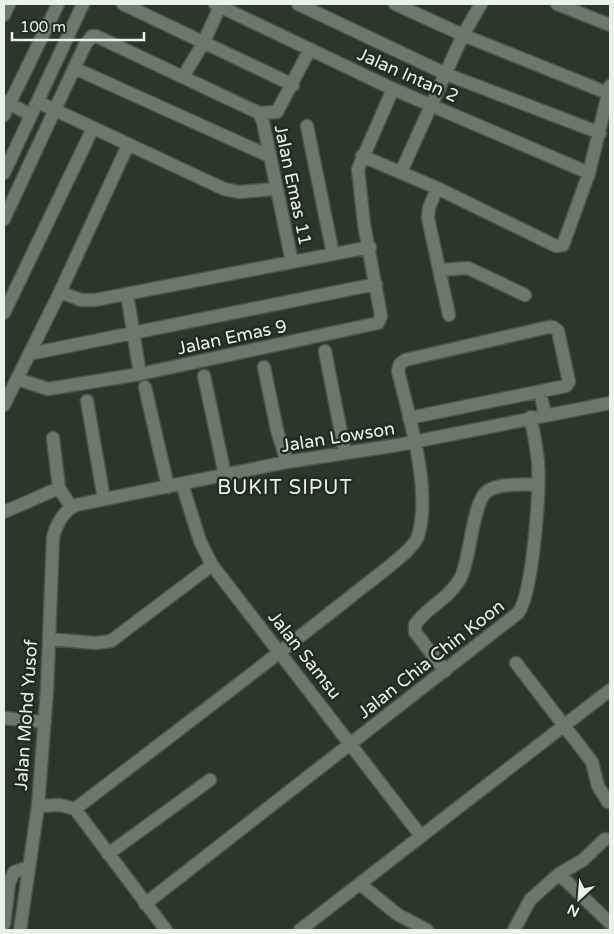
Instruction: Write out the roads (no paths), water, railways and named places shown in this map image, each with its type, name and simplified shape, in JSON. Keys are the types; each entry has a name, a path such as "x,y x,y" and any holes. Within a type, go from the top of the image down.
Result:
{"street":[{"path":"4,15 9,4"},
{"path":"31,115 5,107 58,4"},
{"path":"4,174 83,4"},
{"path":"123,4 293,85"},
{"path":"298,4 446,74 600,133"},
{"path":"362,156 437,188 556,246 564,245 589,173 610,91 463,35 394,4"},
{"path":"401,172 463,35 480,4"},
{"path":"557,4 610,25"},
{"path":"183,76 204,42 218,5"},
{"name":"Jalan Intan 2","path":"218,5 393,89 589,173"},
{"name":"Jalan Emas 11","path":"4,219 85,45 92,36 96,36 259,113 263,122 275,189 292,262"},
{"path":"259,113 277,112 293,85 310,49"},
{"path":"74,68 269,156"},
{"name":"Jalan Emas 9","path":"17,378 48,389 140,374 378,323 381,316 358,177 362,156 393,89"},
{"path":"38,102 232,192 275,189"},
{"path":"307,126 333,254"},
{"path":"4,313 93,128"},
{"path":"4,405 60,292 128,145"},
{"path":"437,188 429,208 428,218 449,315"},
{"path":"60,292 87,300 370,247"},
{"path":"440,270 468,268 525,295"},
{"path":"29,354 376,284"},
{"path":"127,294 140,374"},
{"path":"75,809 281,653 398,558 416,541 422,513 421,485 414,441 398,371 400,364 405,360 553,326 558,331 568,384 409,418"},
{"path":"325,351 345,453"},
{"path":"264,367 277,430 287,462"},
{"path":"204,376 225,475"},
{"path":"145,387 168,487"},
{"path":"540,391 545,415"},
{"path":"87,401 104,499"},
{"name":"Jalan Lowson","path":"72,507 287,462 414,441 610,403"},
{"name":"Jalan Chia Chin Koon","path":"145,904 494,634 522,608 527,592 535,530 538,484 538,463 531,417"},
{"path":"53,438 59,488 72,507"},
{"name":"Jalan Samsu","path":"182,484 200,541 212,565 421,836"},
{"path":"445,671 415,632 414,625 451,592 462,577 483,494 490,489 499,487 538,484"},
{"path":"4,512 59,488"},
{"name":"Jalan Mohd Yusof","path":"20,930 38,806 54,537 60,519 72,507"},
{"path":"49,639 96,643 111,641 212,565"},
{"path":"516,663 566,726 595,767 598,786 608,802"},
{"path":"300,930 566,726 610,690"},
{"path":"4,718 44,722"},
{"path":"108,854 210,780"},
{"path":"38,806 60,805 75,809 166,930"},
{"path":"514,930 530,900 559,874 583,860 605,839"},
{"path":"4,924 8,883 14,872 28,867"},
{"path":"559,874 610,923"},
{"path":"360,884 397,914 427,930"}],"district":[{"name":"BUKIT SIPUT","path":"285,488"}]}
